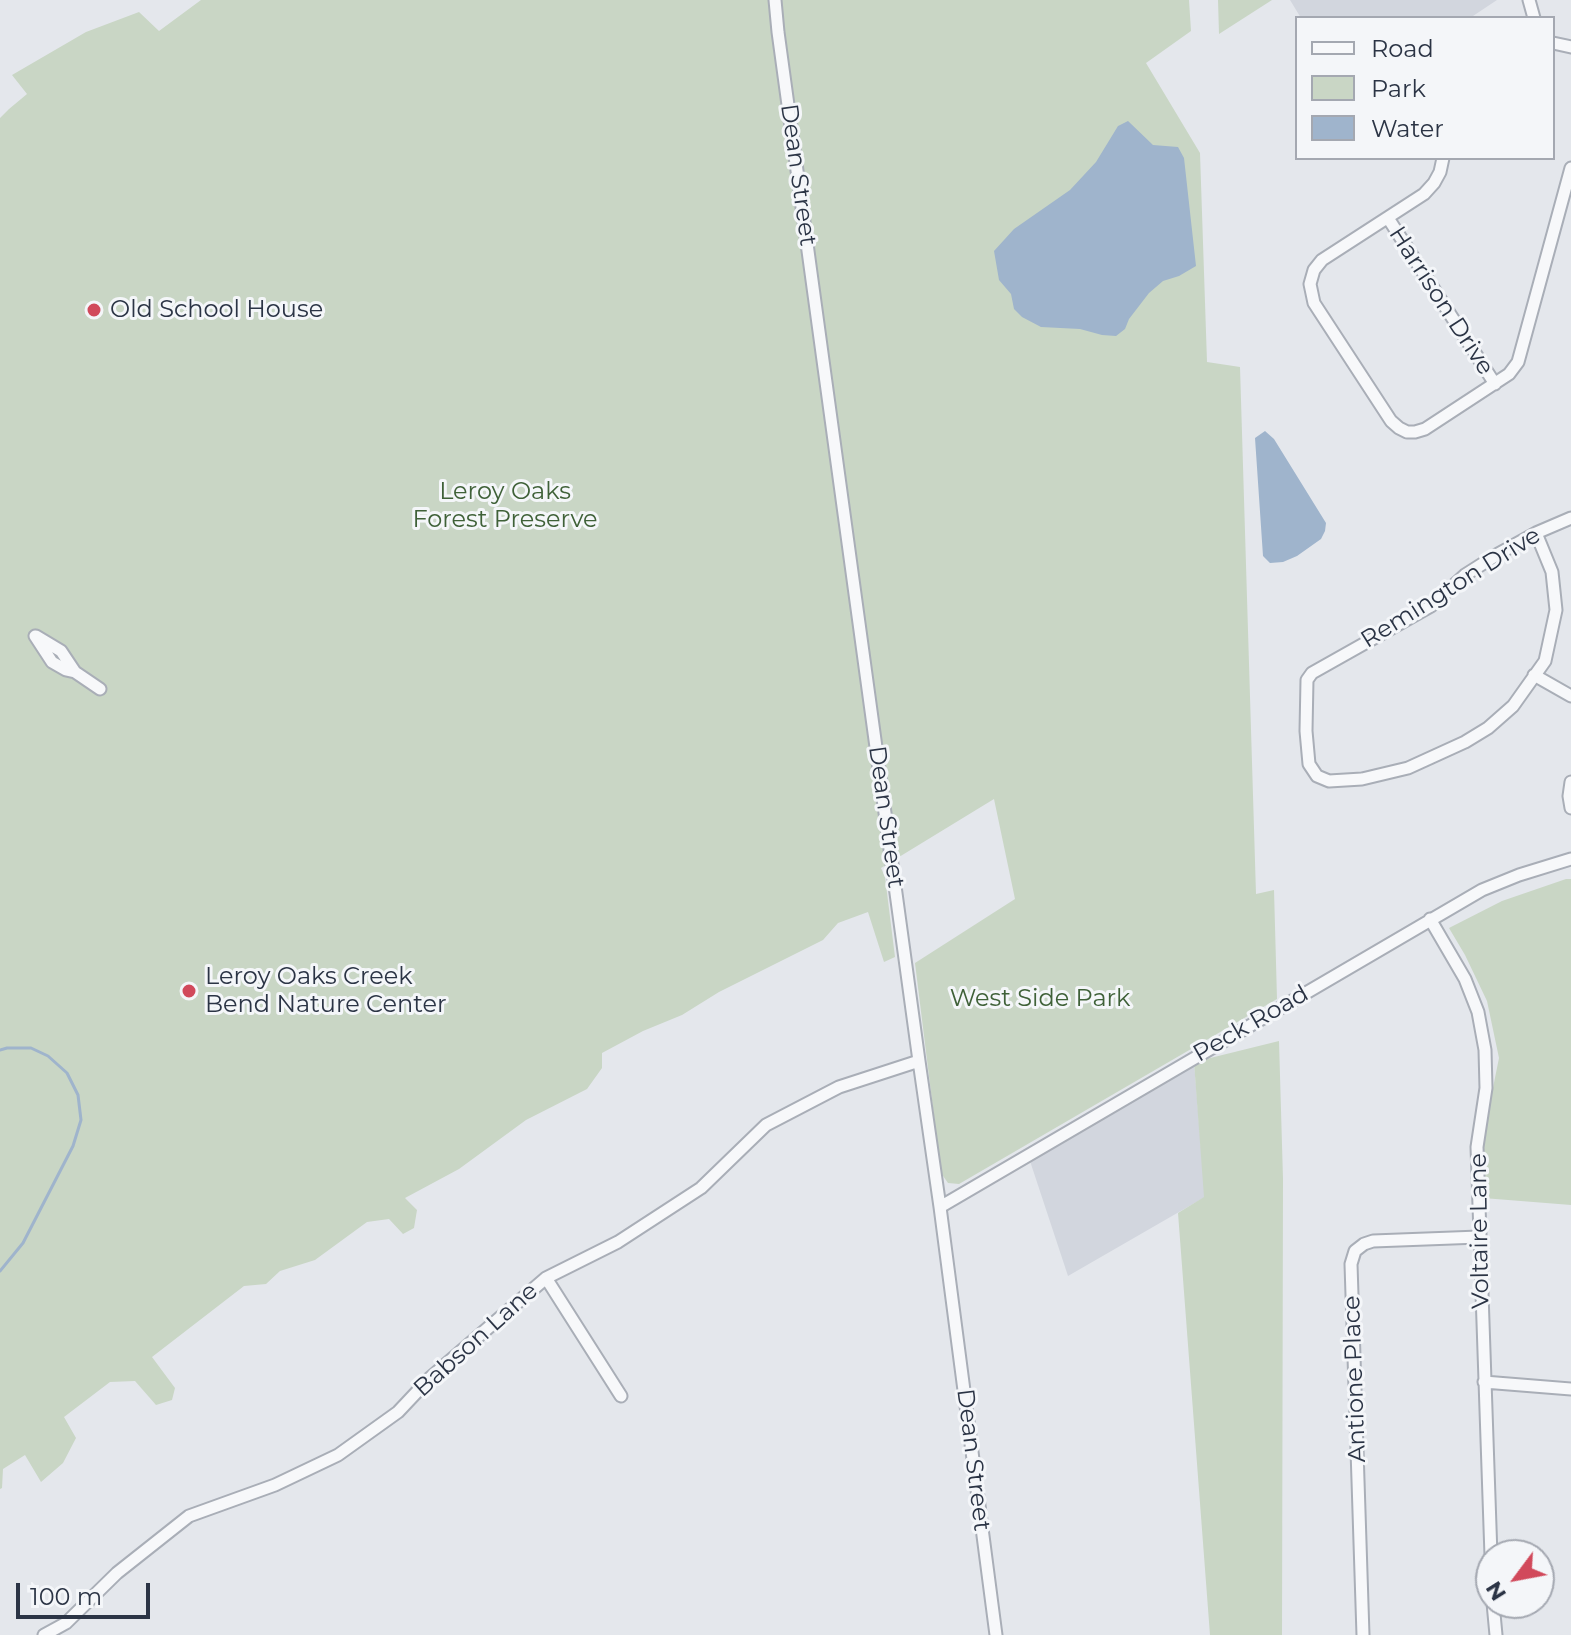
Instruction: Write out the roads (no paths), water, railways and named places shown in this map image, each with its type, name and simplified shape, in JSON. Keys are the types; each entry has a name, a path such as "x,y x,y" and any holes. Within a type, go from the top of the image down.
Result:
{"street":[{"name":"Dean Street","path":"775,0 996,1635"},
{"path":"1443,160 1434,183 1424,194 1322,260 1314,270 1310,284 1314,303 1391,421 1407,432 1425,429 1509,374 1518,362 1566,206 1571,168"},
{"name":"Harrison Drive","path":"1388,218 1495,384"},
{"name":"Remington Drive","path":"1534,675 1513,706 1488,728 1408,768 1362,779 1329,781 1317,776 1309,764 1307,680 1312,673 1431,606 1465,575 1536,533 1571,518"},
{"path":"1536,533 1552,572 1556,610 1545,661 1534,675 1571,696"},
{"path":"75,672 100,689"},
{"path":"1571,782 1571,808"},
{"name":"Peck Road","path":"940,1207 1482,890 1571,859"},
{"name":"Voltaire Lane","path":"1430,919 1465,979 1478,1012 1485,1050 1486,1088 1477,1147 1490,1539"},
{"name":"Babson Lane","path":"44,1635 66,1623 117,1573 189,1516 275,1485 338,1455 398,1412 430,1378 546,1278 618,1242 701,1188 766,1125 839,1087 919,1061"},
{"name":"Antione Place","path":"1363,1635 1351,1264 1355,1251 1373,1241 1479,1237"},
{"path":"546,1278 621,1396"},
{"path":"1484,1382 1571,1389"}],"water":[{"path":"1128,121 1153,145 1178,147 1184,158 1196,266 1163,281 1149,293 1125,329 1116,336 1080,329 1041,327 1014,309 1011,294 999,280 994,251 1014,229 1070,190 1096,162 1118,126"},
{"path":"1265,431 1274,439 1326,523 1321,539 1283,562 1270,563 1263,556 1255,438"}],"waterway":[{"path":"0,1050 31,1048 48,1056 67,1073 78,1095 81,1120 73,1146 23,1243 0,1271"}],"place":[{"name":"Old School House","path":"94,310"},
{"name":"Leroy Oaks Creek Bend Nature Center","path":"189,991"}],"park label":[{"name":"Leroy Oaks Forest Preserve","path":"505,506"},
{"name":"West Side Park","path":"1040,999"}]}
